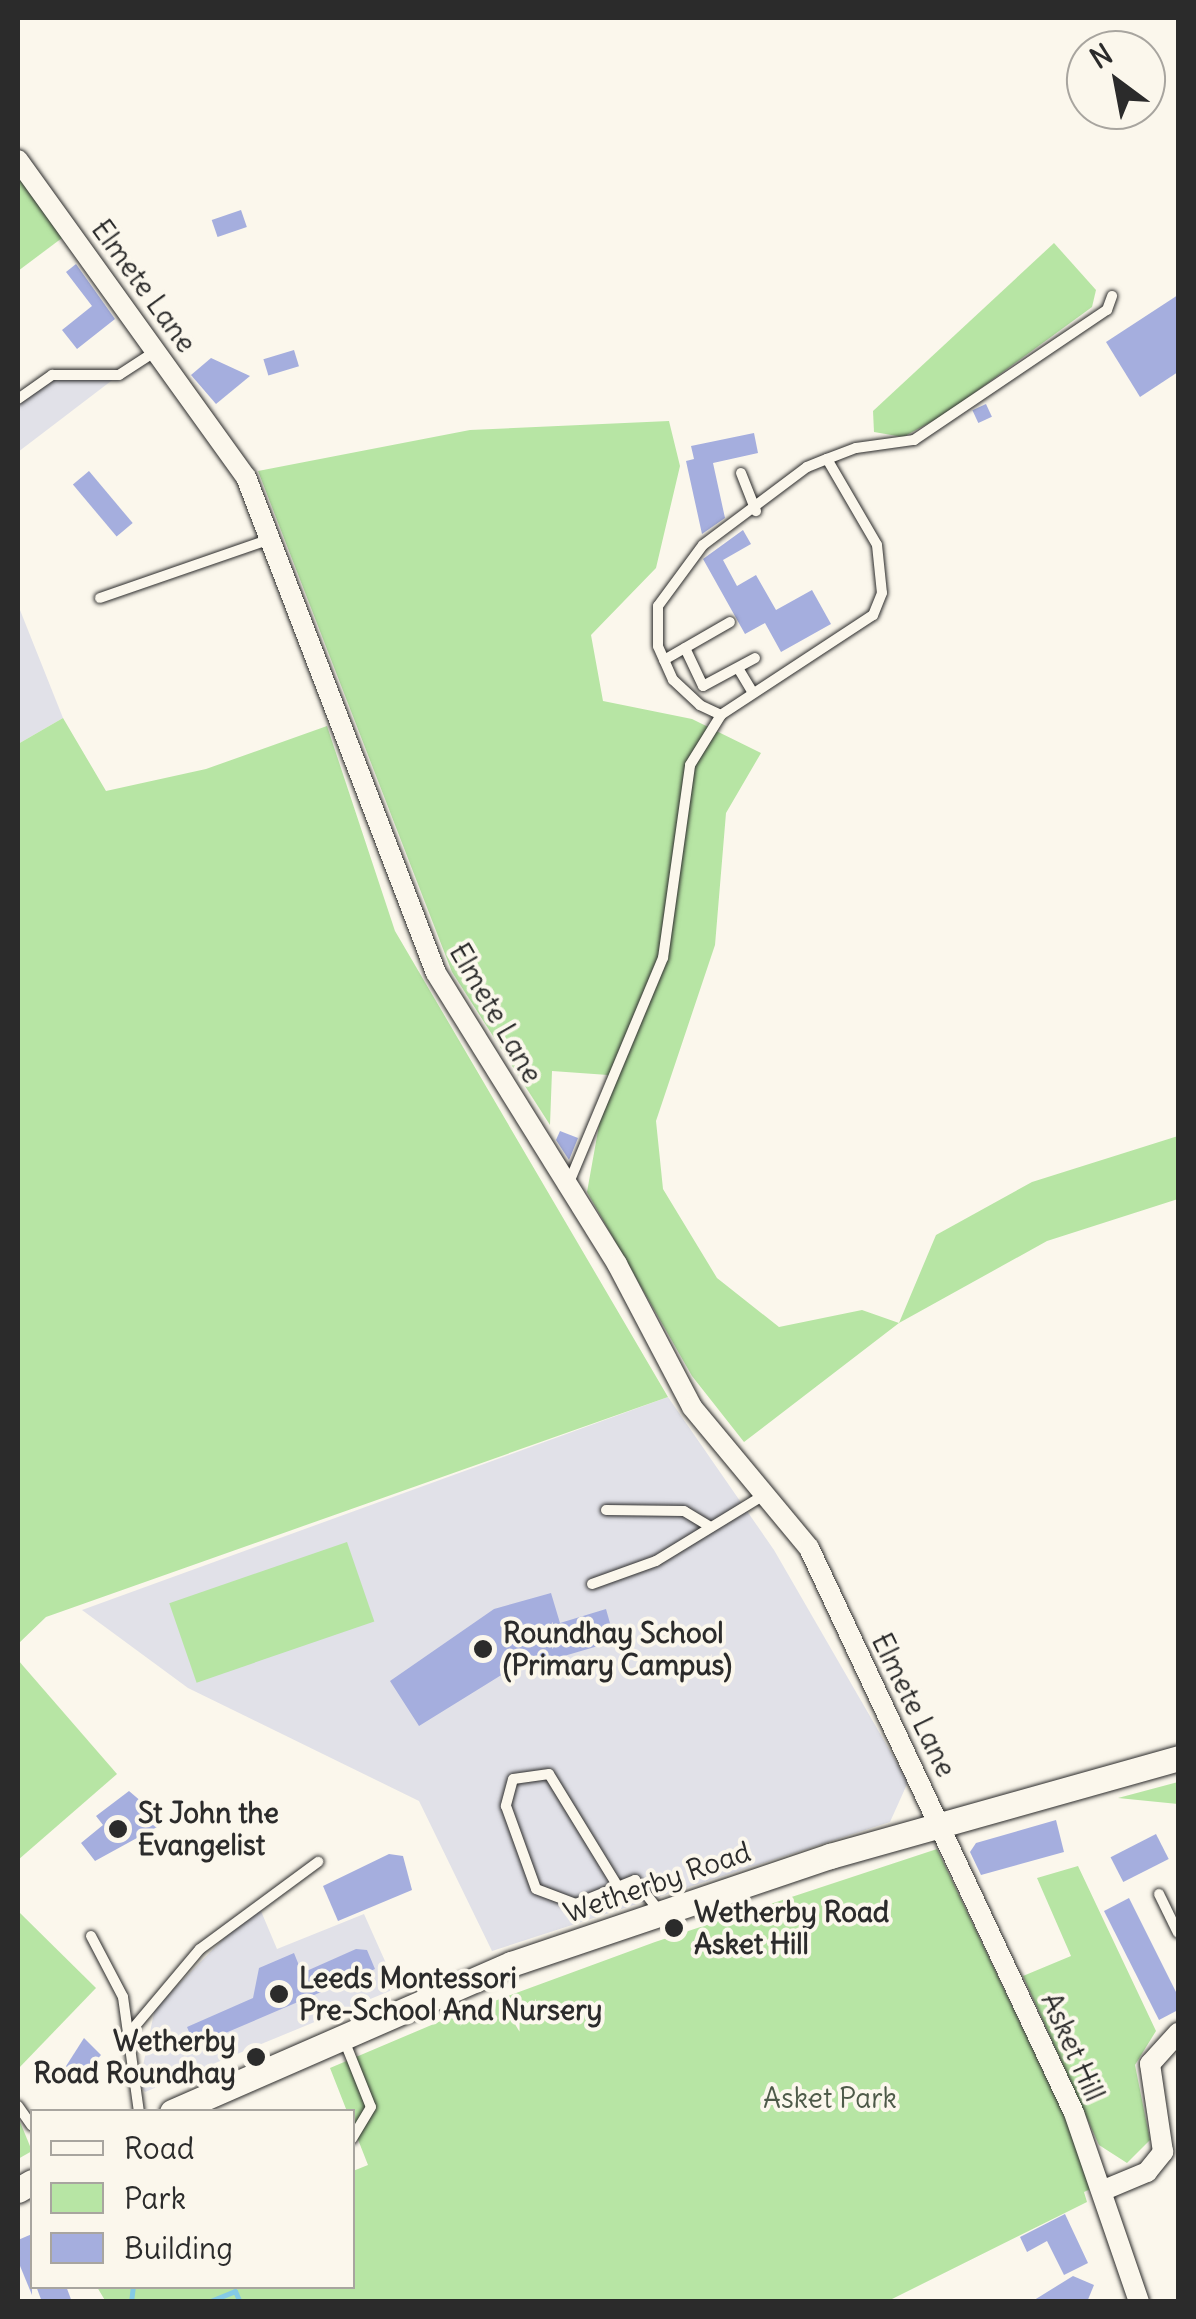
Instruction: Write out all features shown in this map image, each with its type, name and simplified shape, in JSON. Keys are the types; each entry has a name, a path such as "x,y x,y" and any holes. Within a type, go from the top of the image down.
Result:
{"street":[{"name":"Elmete Lane","path":"18,160 238,464 436,973 568,1186 692,1407 808,1548 940,1823"},
{"name":"Wetherby Road","path":"179,2109 342,2034 660,1913 940,1823 1178,1758"},
{"name":"Asket Hill","path":"940,1823 1104,2190 1139,2302"},
{"path":"1104,2190 1147,2172 1163,2152 1150,2064 1178,2033"}],"lane":[{"path":"722,714 673,680 664,660 658,606 703,545 827,459 914,440 1107,310 1112,296"},
{"path":"18,399 65,372 119,375 156,350"},
{"path":"568,1186 664,958 690,765 722,714 858,633 882,592 878,546 827,459"},
{"path":"741,473 756,511"},
{"path":"100,598 270,539"},
{"path":"664,660 730,622"},
{"path":"684,648 704,686 755,658"},
{"path":"738,668 753,693"},
{"path":"592,1584 711,1527 764,1495"},
{"path":"606,1510 684,1512 711,1527"},
{"path":"617,1885 548,1774 513,1778 506,1806 536,1889 576,1904 617,1885 640,1882 660,1913"},
{"path":"125,2038 200,1949 318,1862"},
{"path":"1159,1894 1178,1933"},
{"path":"91,1936 123,1997 125,2038 139,2109"},
{"path":"342,2034 371,2107 355,2134"}],"shaded area":[{"path":"52,375 119,375 18,452 18,399"},
{"path":"18,605 63,718 18,744"},
{"name":"Roundhay School (Primary Campus)","path":"668,1397 774,1550 908,1782 890,1822 492,1951 419,1801 188,1688 82,1610"},
{"path":"258,1904 277,1949 364,1914 397,1988 145,2092 139,2085 155,2008"}],"green space":[{"path":"18,160 70,232 18,271"},
{"path":"1054,243 1096,290 1092,307 944,415 903,437 874,432 873,411"},
{"path":"669,421 680,466 656,568 591,635 603,701 692,719 761,753 726,813 715,945 656,1121 663,1189 717,1278 779,1327 862,1310 899,1323 744,1442 692,1376 587,1192 608,1075 552,1071 550,1125 452,972 258,471 470,430"},
{"path":"63,718 106,791 206,769 327,726 395,931 668,1397 46,1617 18,1644 18,744"},
{"path":"1178,1136 1178,1199 1047,1241 899,1323 936,1235 1032,1182"},
{"path":"347,1542 374,1621 197,1683 169,1603"},
{"path":"18,1660 117,1774 18,1860"},
{"path":"1178,1782 1178,1804 1118,1798"},
{"name":"Asket Park","path":"937,1849 1076,2140 1095,2187 1084,2192 1087,2202 888,2301 106,2302 98,2289 355,2289 355,2170 368,2165 355,2132 355,2109 346,2109 330,2068 448,2018 471,2021 478,2007 655,1942"},
{"path":"1078,1866 1156,2031 1135,2065 1150,2140 1127,2163 1099,2145 1023,1976 1071,1956 1037,1878"},
{"path":"18,1911 96,1988 18,2069"},
{"path":"18,2117 30,2152 18,2159"}],"building":[{"path":"241,210 247,227 218,237 212,220"},
{"path":"76,264 115,319 77,349 62,330 92,306 66,272"},
{"path":"1178,295 1178,372 1140,397 1106,342"},
{"path":"294,350 299,366 268,376 263,359"},
{"path":"211,358 250,376 216,404 191,375"},
{"path":"986,404 992,417 978,423 972,410"},
{"path":"754,433 758,453 713,463 725,518 702,534 686,461 694,459 691,446"},
{"path":"89,471 133,523 117,537 73,484"},
{"path":"743,530 751,544 723,560 737,586 756,575 776,610 812,590 831,624 781,652 765,623 745,634 703,559"},
{"path":"560,1131 578,1138 569,1160 556,1140"},
{"path":"551,1593 560,1623 606,1609 615,1641 503,1674 419,1726 390,1681 494,1609"},
{"name":"St John the Evangelist","path":"129,1791 156,1814 157,1827 95,1861 81,1843 103,1825 96,1816"},
{"path":"1056,1820 1064,1852 981,1875 970,1852 976,1843"},
{"path":"1156,1834 1169,1859 1123,1882 1111,1857"},
{"path":"389,1854 403,1856 412,1890 338,1921 323,1886"},
{"path":"1129,1898 1178,1996 1178,2010 1159,2020 1104,1911"},
{"path":"356,1949 367,1950 375,1969 195,2046 187,2027 253,1998 259,1968 294,1953 302,1973"},
{"path":"84,2038 101,2055 73,2087 61,2074"},
{"path":"1065,2214 1088,2263 1064,2275 1047,2241 1027,2252 1020,2237"},
{"path":"30,2235 32,2295 18,2261 18,2240"},
{"path":"1073,2276 1094,2285 1087,2302 1031,2302"},
{"path":"37,2289 67,2289 72,2302 42,2302"}],"waterway":[{"path":"131,2302 133,2289"},
{"path":"208,2302 235,2291 240,2302"}],"place":[{"name":"Roundhay School (Primary Campus)","path":"483,1649"},
{"name":"St John the Evangelist","path":"118,1829"},
{"name":"Wetherby Road Asket Hill","path":"674,1928"},
{"name":"Leeds Montessori Pre-School And Nursery","path":"279,1994"},
{"name":"Wetherby Road Roundhay","path":"256,2057"}]}
